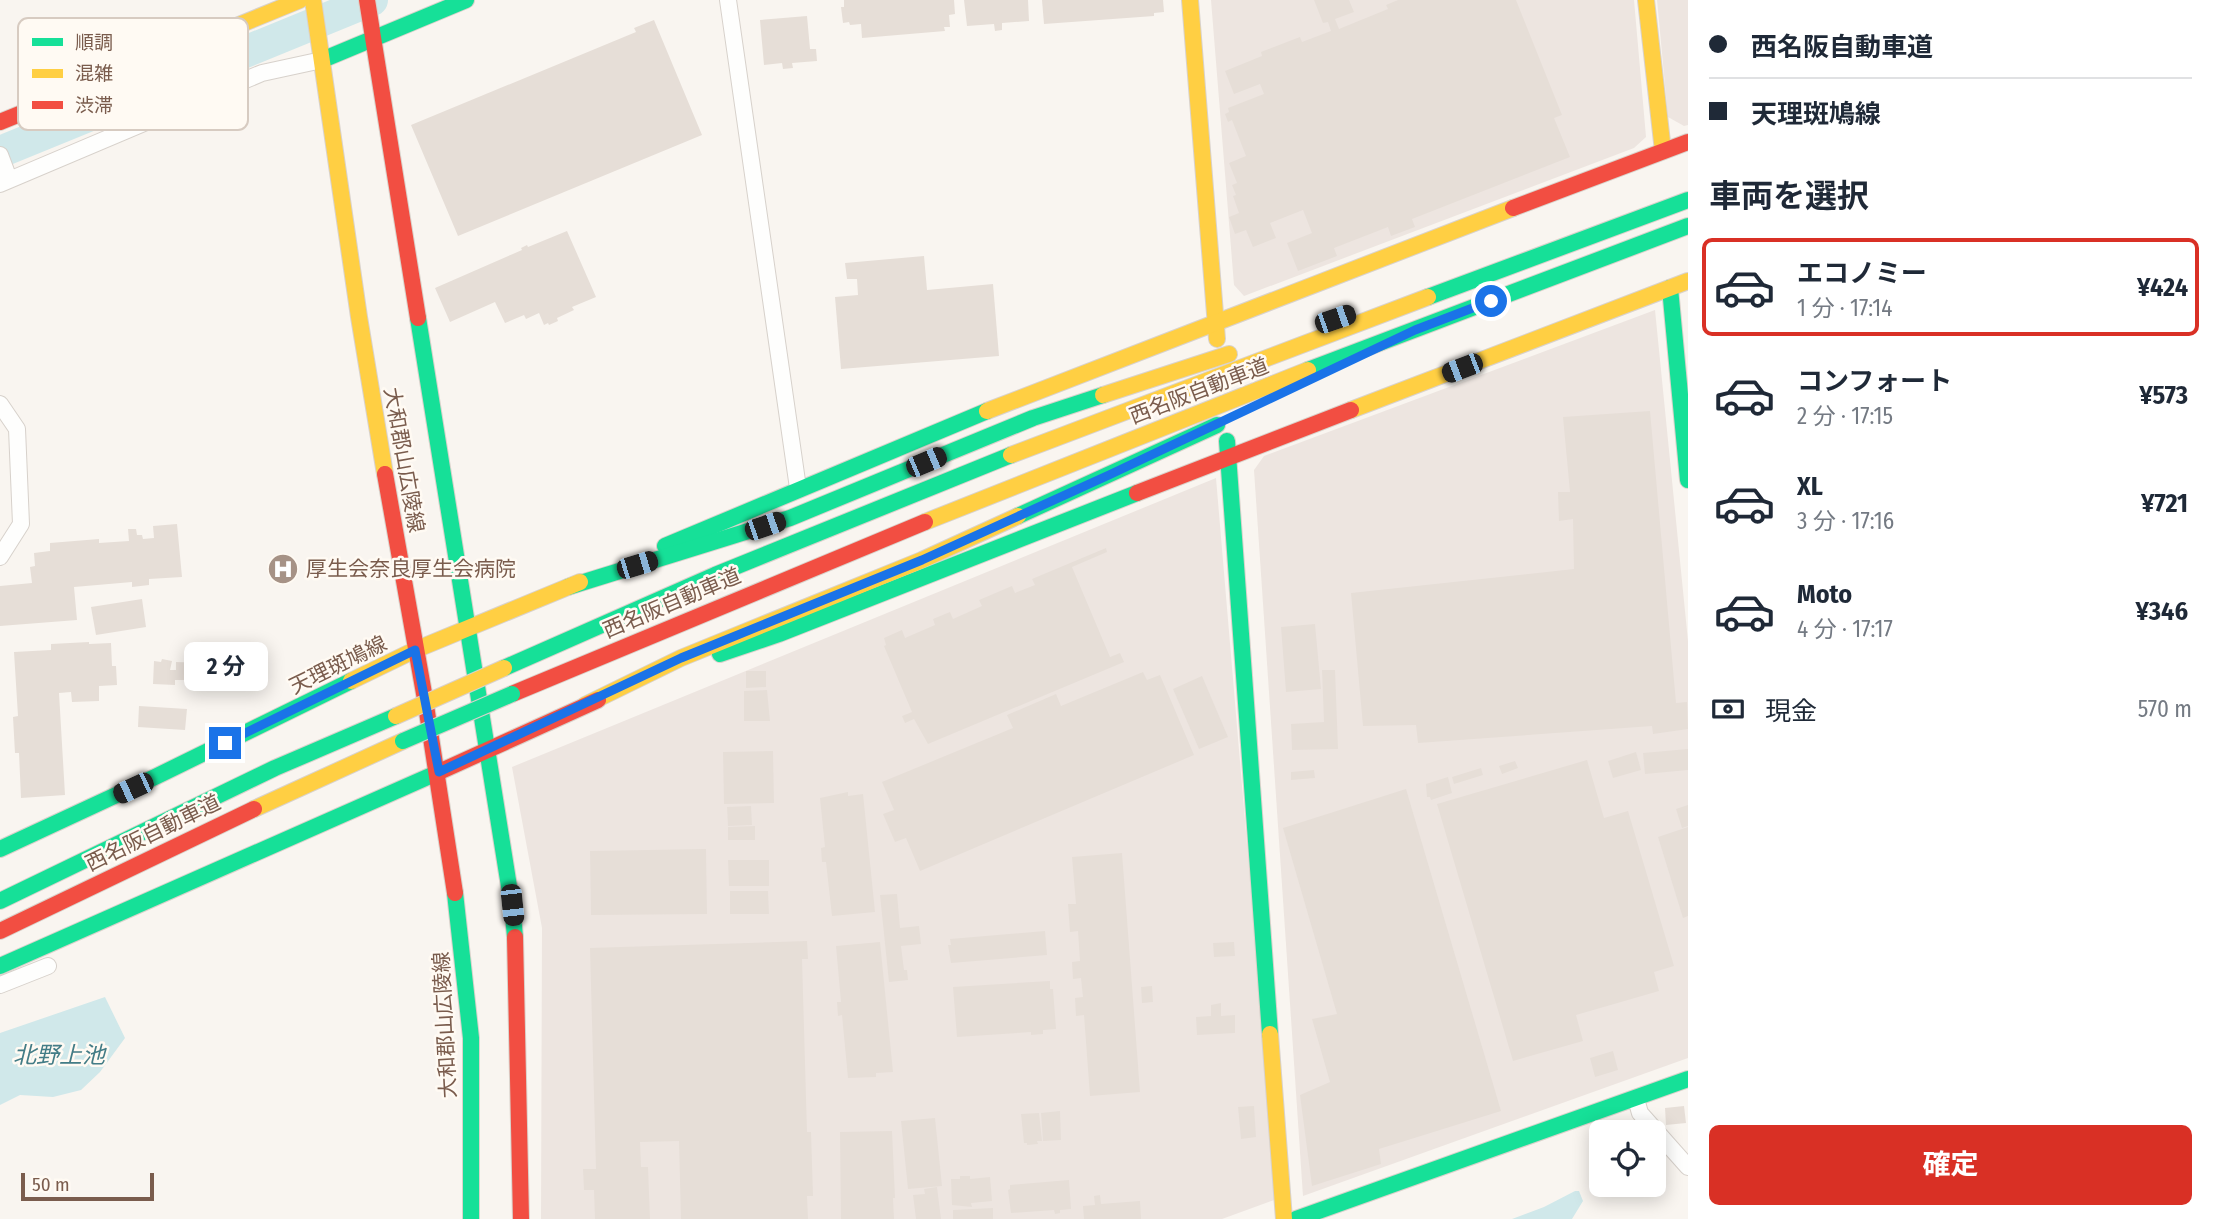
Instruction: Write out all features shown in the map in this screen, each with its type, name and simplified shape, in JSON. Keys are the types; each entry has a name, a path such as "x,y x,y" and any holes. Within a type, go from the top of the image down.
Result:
{"main road":[{"name":"大和郡山広陵線","path":"367,0 512,905 517,956 521,1219"},
{"path":"321,55 466,0"},
{"path":"1190,0 1217,339"},
{"path":"1646,0 1662,151"},
{"name":"大和郡山広陵線","path":"309,1 321,55 369,379 415,650 439,772 466,980 471,1067 471,1219"},
{"path":"248,25 309,1"},
{"path":"0,122 18,115"},
{"path":"568,587 797,488 1216,319 1688,142"},
{"name":"西名阪自動車道","path":"0,901 275,768 716,575 1343,328 1688,200"},
{"path":"568,587 789,518 1033,418 1582,234 1630,221"},
{"name":"西名阪自動車道","path":"0,931 238,816 403,741 738,597 1023,482 1688,226"},
{"path":"585,705 779,634 1228,449 1688,281"},
{"path":"1670,288 1688,480"},
{"path":"0,966 439,772 681,658 922,560 1005,523 1415,330"},
{"path":"1228,449 1284,1219"},
{"name":"天理斑鳩線","path":"0,849 155,778 415,650 568,587"},
{"path":"0,887 191,800 275,768"},
{"path":"1296,1219 1688,1079"}],"street":[{"path":"728,0 797,488"},
{"path":"248,79 321,55"},
{"path":"0,155 5,181 126,130"},
{"path":"0,404 17,429 21,524 0,557"},
{"path":"0,985 48,966"},
{"path":"1636,1099 1640,1113 1688,1167"}],"shaded area":[{"path":"1211,0 1634,0 1646,137 1634,148 1244,296 1234,285"},
{"path":"1657,0 1688,0 1688,125 1684,126 1668,117"},
{"path":"1655,310 1688,641 1688,1058 1303,1196 1254,470 1264,456"},
{"path":"1216,478 1277,1199 1222,1219 541,1219 542,928 512,767"}],"water":[{"name":"北野上池","path":"105,997 125,1038 100,1072 81,1090 53,1097 20,1095 0,1105 0,1033"},
{"path":"1579,1191 1583,1201 1572,1219 1512,1219 1544,1207"}],"building":[{"path":"844,0 954,0 955,14 949,15 950,27 944,27 945,31 862,38 861,24 843,23 841,7 844,7"},
{"path":"964,0 1028,0 1029,21 1002,23 1002,30 995,31 994,24 967,26"},
{"path":"1042,0 1163,0 1164,12 1154,13 1154,16 1044,24"},
{"path":"1314,0 1349,0 1354,12 1335,19 1339,29 1388,9 1386,5 1398,0 1516,0 1562,115 1554,118 1570,157 1412,219 1415,227 1391,236 1388,227 1334,248 1337,256 1298,271 1287,243 1312,233 1303,210 1270,223 1276,238 1253,247 1246,230 1235,234 1229,217 1239,213 1232,185 1237,183 1229,163 1246,156 1232,120 1228,122 1225,114 1229,112 1228,108 1264,94 1260,84 1234,94 1225,71 1262,56 1261,52 1300,37 1302,42 1331,31 1328,22 1323,23"},
{"path":"807,16 810,49 816,49 817,61 792,63 793,68 783,69 782,63 764,65 760,20"},
{"path":"654,20 702,135 458,236 411,125 636,32 634,28"},
{"path":"567,231 596,297 572,307 574,310 549,325 544,325 539,313 526,319 524,315 505,323 495,302 450,322 435,288 522,250 521,248 527,245 528,247"},
{"path":"924,256 927,290 993,284 999,356 841,369 835,297 858,295 857,279 847,279 845,263"},
{"path":"1650,411 1676,703 1687,702 1688,729 1653,734 1652,726 1418,743 1416,725 1363,726 1351,593 1574,569 1573,519 1559,521 1558,492 1570,492 1563,417"},
{"path":"177,524 182,577 149,579 149,585 132,587 132,582 74,587 77,620 0,626 0,586 32,583 30,567 35,566 34,553 50,551 50,543 99,539 99,543 129,541 128,529 136,529 137,535 142,535 143,539 154,538 153,526"},
{"path":"1106,548 1107,552 1072,567 1110,657 1120,653 1124,662 928,744 914,719 905,723 902,716 912,712 884,646 884,638 902,630 905,638 935,625 933,619 950,612 953,619 982,606 979,600 1012,586 1015,593 1035,585 1032,579"},
{"path":"142,599 146,627 96,635 91,607"},
{"path":"1315,624 1321,689 1286,692 1281,627"},
{"path":"111,643 112,666 116,666 117,685 99,686 99,701 72,702 71,692 59,693 65,795 21,798 19,753 15,753 13,717 18,716 14,652 51,650 51,644"},
{"path":"162,659 172,661 170,670 176,670 176,662 209,661 212,663 211,681 193,680 193,684 186,684 186,680 175,680 175,685 153,684 154,661 161,662"},
{"path":"214,662 222,663 221,681 213,681"},
{"path":"1322,670 1335,670 1338,749 1292,750 1291,724 1324,722"},
{"path":"746,671 766,671 766,687 746,688"},
{"path":"1143,672 1147,680 1160,675 1194,755 920,871 906,838 895,842 883,814 894,810 882,782 1013,728 1007,715 1056,694 1061,706"},
{"path":"1202,676 1228,737 1199,749 1173,689"},
{"path":"767,690 770,721 744,721 744,691"},
{"path":"139,706 187,709 185,730 138,727"},
{"path":"1688,749 1688,770 1645,774 1643,753"},
{"path":"773,751 774,803 724,804 723,752"},
{"path":"1636,752 1641,770 1613,778 1608,761"},
{"path":"1587,760 1604,818 1628,811 1674,966 1654,972 1659,991 1576,1015 1583,1041 1513,1061 1437,804"},
{"path":"1515,761 1518,768 1502,774 1499,766"},
{"path":"1481,768 1483,775 1454,784 1452,777"},
{"path":"1314,770 1315,778 1291,780 1291,772"},
{"path":"1448,777 1452,793 1431,800 1427,797 1426,784"},
{"path":"1406,789 1501,1111 1379,1149 1381,1164 1312,1186 1300,1095 1330,1082 1312,1019 1337,1014 1283,828"},
{"path":"848,792 848,796 863,794 875,912 832,916 826,862 822,862 821,848 825,847 820,798"},
{"path":"1688,805 1688,826 1682,828 1676,809"},
{"path":"751,806 752,825 728,826 727,807"},
{"path":"755,826 755,840 728,840 728,827"},
{"path":"1688,827 1688,916 1683,918 1658,837"},
{"path":"706,849 707,914 591,915 590,851"},
{"path":"1122,853 1140,1092 1090,1096 1084,1015 1076,1016 1075,998 1083,997 1081,978 1073,979 1072,962 1080,961 1078,931 1070,932 1068,904 1076,904 1072,857"},
{"path":"728,860 769,860 769,886 729,886"},
{"path":"730,891 768,891 769,914 730,914"},
{"path":"897,894 900,928 919,926 921,944 901,946 908,980 889,982 880,895"},
{"path":"1045,931 1047,955 951,963 948,945 951,945 950,939"},
{"path":"807,941 808,959 802,959 807,1132 811,1132 813,1196 807,1196 808,1219 681,1219 679,1141 640,1142 641,1167 648,1167 650,1219 595,1219 594,1190 584,1190 583,1169 596,1169 590,948"},
{"path":"880,942 893,1072 876,1073 876,1077 848,1078 842,1015 838,1016 837,1002 841,1002 836,946"},
{"path":"1234,942 1235,956 1214,957 1213,943"},
{"path":"1050,981 1056,1029 1031,1035 1031,1032 957,1037 953,987"},
{"path":"1152,986 1153,1002 1142,1003 1141,987"},
{"path":"1221,1003 1221,1016 1235,1015 1235,1033 1197,1035 1196,1017 1211,1016 1211,1005"},
{"path":"1613,1051 1618,1070 1595,1077 1590,1058"},
{"path":"1254,1106 1256,1137 1241,1139 1238,1107"},
{"path":"1684,1106 1686,1123 1666,1125 1665,1108"},
{"path":"1060,1111 1061,1140 1043,1141 1041,1113"},
{"path":"1039,1113 1042,1141 1027,1145 1024,1143 1021,1114"},
{"path":"935,1118 942,1186 908,1189 901,1121"},
{"path":"892,1131 894,1219 841,1219 840,1132"},
{"path":"960,1176 970,1176 970,1179 990,1177 992,1201 971,1203 972,1207 952,1205 951,1179 960,1179"},
{"path":"1069,1180 1071,1209 1060,1210 1060,1213 1055,1214 1054,1210 1011,1213 1008,1190 1010,1185"},
{"path":"937,1187 941,1219 916,1219 913,1195 925,1194 924,1189"},
{"path":"1100,1195 1101,1204 1140,1201 1141,1219 1084,1219 1083,1206 1095,1205 1094,1196"},
{"path":"993,1208 993,1219 953,1219 953,1210"}],"waterway":[{"path":"248,51 372,0"},
{"path":"0,152 54,130"}],"traffic: fast":[{"path":"322,60 466,0"},
{"path":"1428,297 1688,200"},
{"path":"1308,370 1688,226"},
{"path":"1670,288 1688,480"},
{"path":"418,318 515,937"},
{"path":"568,587 790,518 1033,418 1103,395"},
{"path":"665,546 987,411"},
{"path":"1018,516 1217,425"},
{"path":"1227,441 1270,1034"},
{"path":"504,668 715,575 1011,455"},
{"path":"720,654 779,634 1137,493"},
{"path":"0,849 351,681"},
{"path":"403,741 512,694"},
{"path":"0,901 275,768 396,716"},
{"path":"0,966 439,772"},
{"path":"455,893 471,1038 471,1219"},
{"path":"1296,1219 1688,1079"}],"traffic: slow":[{"path":"248,21 300,0"},
{"path":"313,0 359,317 385,474"},
{"path":"1190,0 1217,339"},
{"path":"1646,0 1663,151"},
{"path":"987,411 1513,208"},
{"path":"1351,410 1688,281"},
{"path":"1011,455 1428,297"},
{"path":"1103,395 1229,354"},
{"path":"925,522 1308,370"},
{"path":"585,705 681,658 922,560 1018,516"},
{"path":"351,681 415,650 580,582"},
{"path":"396,716 504,668"},
{"path":"254,809 403,741"},
{"path":"1270,1034 1284,1219"}],"traffic: jam":[{"path":"367,0 418,318"},
{"path":"0,122 18,115"},
{"path":"1513,208 1688,142"},
{"path":"1137,493 1351,410"},
{"path":"385,474 425,699 455,893"},
{"path":"512,694 925,522"},
{"path":"439,772 598,700"},
{"path":"0,931 254,809"},
{"path":"515,937 521,1219"}],"place":[{"name":"厚生会奈良厚生会病院","path":"283,569"}],"route":[{"path":"225,743 415,650 439,772 681,658 922,560 1415,330 1491,301"}]}
